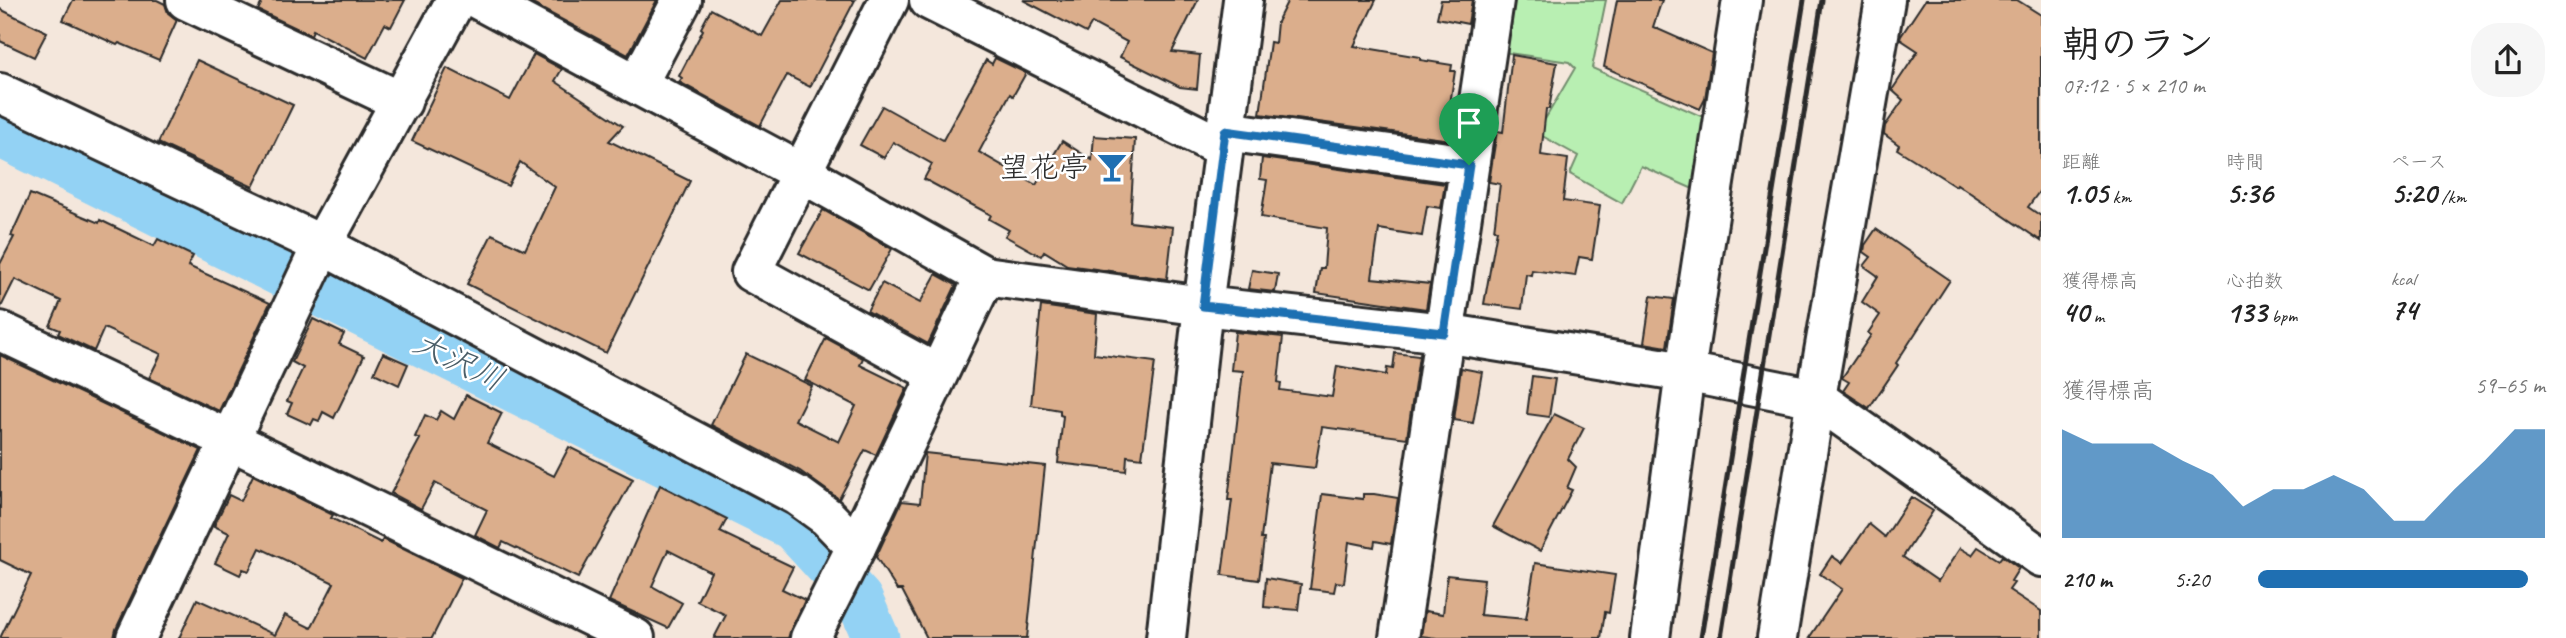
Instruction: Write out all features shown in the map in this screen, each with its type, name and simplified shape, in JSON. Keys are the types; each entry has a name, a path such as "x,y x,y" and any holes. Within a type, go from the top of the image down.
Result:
{"street":[{"path":"186,0 226,9 402,102"},
{"path":"136,638 322,245 456,0"},
{"path":"480,0 638,83 985,276 1203,306 1444,333 1685,372 1815,398 2041,557"},
{"path":"638,83 682,0"},
{"path":"889,0 751,271 937,374"},
{"path":"929,0 1224,140 1469,165"},
{"path":"1166,638 1203,306 1243,0"},
{"path":"1399,638 1494,0"},
{"path":"1650,638 1685,372 1742,0"},
{"path":"1777,638 1815,398 1885,0"},
{"path":"0,93 322,245 799,496 827,517 856,547"},
{"path":"817,624 985,276"},
{"path":"0,331 635,638"}],"green space":[{"path":"1508,0 1606,0 1592,68 1710,120 1700,192 1641,166 1622,203 1570,174 1578,156 1537,133 1575,68 1569,62 1502,52"}],"building":[{"path":"73,0 157,0 165,4 168,13 177,20 159,60 119,43 117,45 63,20"},
{"path":"263,0 405,0 391,27 385,24 367,58 313,30 311,35 258,10"},
{"path":"525,0 657,0 628,55"},
{"path":"782,0 855,0 810,87 787,75 760,126 679,82 682,78 679,76 711,9 762,36"},
{"path":"1023,0 1198,0 1172,52 1200,55 1197,89 1180,87 1120,57 1127,42 1092,23 1086,33"},
{"path":"1288,0 1376,0 1354,46 1452,65 1451,71 1455,71 1449,111 1455,112 1451,140 1260,114 1270,42 1275,43 1277,22"},
{"path":"1441,0 1472,0 1468,24 1437,18"},
{"path":"1617,0 1662,0 1653,27 1712,53 1705,99 1700,109 1604,67"},
{"path":"1925,0 2017,0 2041,15 2041,189 2028,207 2041,216 2041,241 1957,184 1956,186 1897,149 1899,145 1884,134 1885,126 1903,100 1892,90 1918,51 1900,39"},
{"path":"0,9 47,32 34,57 0,41"},
{"path":"534,54 562,69 555,81 623,126 609,141 690,181 606,353 467,284 492,234 525,250 555,187 520,162 508,186 412,141 447,68 510,100"},
{"path":"1512,55 1557,63 1549,109 1546,109 1541,155 1568,159 1563,201 1600,206 1592,259 1579,257 1575,276 1532,270 1531,275 1526,274 1522,309 1484,304 1497,230 1494,230 1500,184 1489,182 1497,131 1503,132"},
{"path":"995,58 1026,73 1013,96 1010,94 979,152 1036,185 1062,141 1092,160 1094,136 1135,139 1130,222 1173,227 1167,279 1067,265 1044,251 1041,256 1005,236 1009,230 989,219 991,215 924,179 932,164 893,142 884,158 860,145 882,106 943,140 986,60 992,64"},
{"path":"197,60 293,105 253,187 158,143"},
{"path":"1262,158 1445,184 1441,208 1427,206 1422,236 1379,229 1372,278 1430,284 1426,309 1316,293 1320,268 1324,268 1327,228 1261,217 1267,180 1260,179"},
{"path":"30,194 99,223 100,220 154,246 158,239 193,256 188,266 270,303 219,411 149,378 161,354 104,328 94,351 58,334 60,330 50,326 61,301 15,279 0,309 0,264 14,237 11,236"},
{"path":"823,210 892,249 869,290 799,253"},
{"path":"1876,229 1950,280 1869,408 1843,391 1849,382 1842,378 1871,335 1868,333 1880,315 1862,302 1878,276 1864,266 1871,257 1864,252 1865,245"},
{"path":"1252,270 1278,274 1275,292 1248,289"},
{"path":"936,274 956,285 928,344 867,311 882,283 920,303"},
{"path":"1651,296 1674,299 1667,347 1644,343"},
{"path":"1041,306 1097,314 1094,354 1155,362 1142,458 1127,456 1126,471 1058,463 1063,416 1060,415 1060,410 1031,405"},
{"path":"313,319 344,334 339,344 364,356 334,418 323,412 319,421 314,419 311,425 287,414 292,403 287,401 303,368 292,362"},
{"path":"1235,332 1283,337 1278,382 1281,383 1280,390 1332,397 1337,366 1386,375 1387,368 1393,369 1395,353 1419,356 1407,438 1322,427 1315,468 1270,463 1259,580 1222,575 1232,500 1228,500 1243,371 1231,370"},
{"path":"826,338 863,358 860,365 907,388 876,455 865,450 839,499 800,471 711,425 746,354 812,386 795,420 839,442 856,406 805,380"},
{"path":"383,353 408,364 399,385 374,373"},
{"path":"0,355 201,450 114,638 0,638 31,575 0,560"},
{"path":"1461,368 1482,372 1473,423 1454,420"},
{"path":"1532,376 1555,379 1549,417 1527,414"},
{"path":"466,395 502,413 487,443 554,476 569,447 633,479 578,578 503,542 500,548 475,535 487,510 435,483 421,509 391,493 420,439 415,437 425,415 436,420 441,411 454,419"},
{"path":"1554,414 1584,428 1568,459 1576,467 1567,488 1572,490 1540,551 1493,526"},
{"path":"925,453 1045,466 1027,638 927,638 902,590 897,590 876,557 902,501 920,503"},
{"path":"253,475 333,515 331,518 381,543 383,539 462,578 432,638 179,638 197,599 275,635 285,615 311,628 334,583 260,548 249,571 243,569 240,575 215,563 229,533 214,526 229,495 241,501"},
{"path":"660,485 727,519 720,532 793,567 782,589 805,600 788,638 714,638 726,615 697,601 711,572 668,550 652,586 682,603 668,628 609,601"},
{"path":"1322,494 1363,499 1363,494 1398,498 1391,544 1375,541 1374,547 1349,542 1344,583 1336,582 1334,592 1310,589"},
{"path":"1911,497 1933,511 1903,557 1938,581 1960,548 1972,555 1978,547 1999,560 2002,556 2019,568 2009,590 2041,611 2041,638 1809,638 1842,589 1820,574 1832,556 1842,563 1869,524 1885,537"},
{"path":"1535,563 1615,575 1609,613 1605,612 1601,638 1421,636 1425,611 1443,614 1447,575 1484,579 1480,615 1526,619"},
{"path":"1266,578 1301,584 1298,610 1264,607"}],"waterway":[{"name":"大沢川","path":"0,134 793,527 859,599 876,638"}],"railway":[{"path":"1701,638 1804,0"},
{"path":"1721,638 1822,0"}],"place":[{"name":"望花亭","path":"1112,167"}],"route":[{"path":"1225,131 1469,165 1444,333 1203,306 1225,131"}]}
